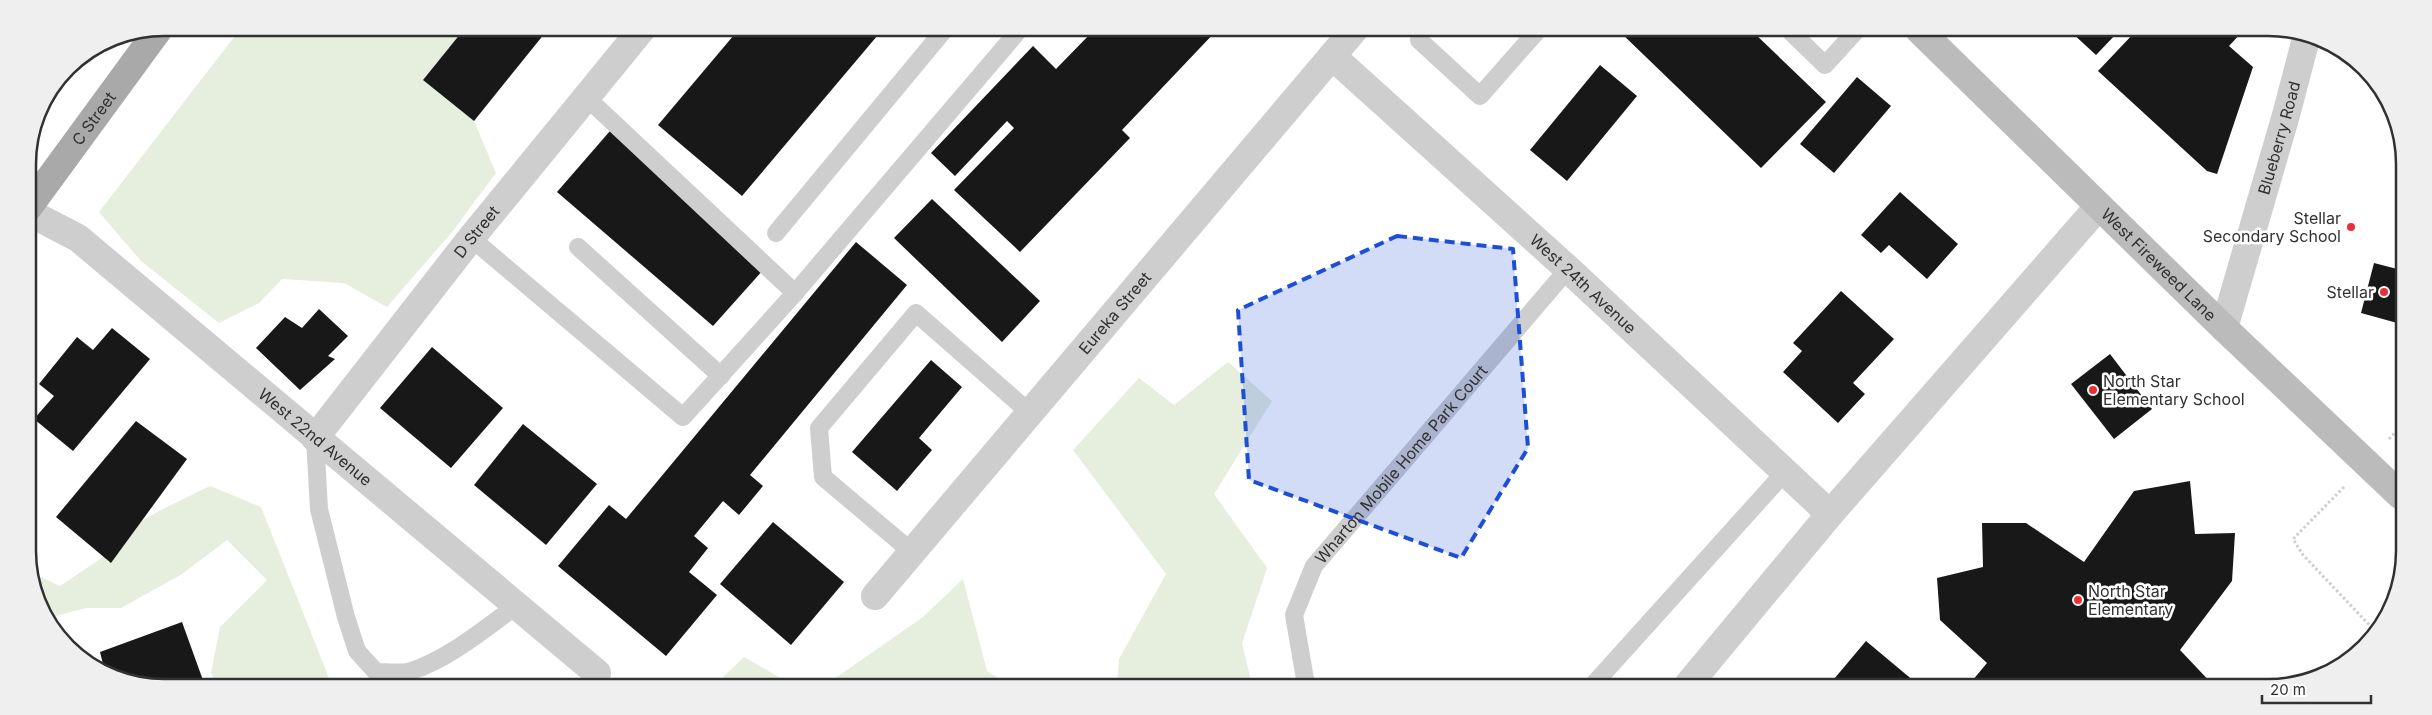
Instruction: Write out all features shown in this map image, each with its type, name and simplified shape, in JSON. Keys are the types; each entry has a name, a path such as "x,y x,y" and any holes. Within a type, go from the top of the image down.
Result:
{"main road":[{"name":"West Fireweed Lane","path":"1925,36 2224,328 2396,491"},
{"name":"C Street","path":"37,198 153,37"}],"street":[{"name":"D Street","path":"315,438 471,238 635,36"},
{"name":"Eureka Street","path":"875,596 1349,36"},
{"name":"Blueberry Road","path":"2224,328 2305,42"},
{"name":"West 24th Avenue","path":"1332,56 1568,269 1830,514"},
{"path":"1693,678 1830,514 2099,206"},
{"name":"West 22nd Avenue","path":"37,215 78,238 596,673"}],"lane":[{"path":"776,233 939,36"},
{"path":"471,238 683,417 795,293 1014,36"},
{"path":"1419,40 1480,96 1533,36"},
{"path":"1795,36 1825,65 1851,36"},
{"path":"586,96 795,293"},
{"path":"578,247 721,376"},
{"name":"Wharton Mobile Home Park Court","path":"1305,678 1294,615 1314,566 1568,269"},
{"path":"912,552 823,477 819,428 916,313 1030,413"},
{"path":"315,438 319,509 346,617 357,651 376,672 409,672 433,661 483,631 516,606"},
{"path":"1599,678 1785,472"}],"path":[{"path":"2393,435 2396,432"},
{"path":"2334,496 2293,539 2302,555 2371,626"}],"highlighted area":[{"path":"1397,236 1513,249 1528,448 1461,558 1249,480 1238,310"}],"green space":[{"path":"235,36 397,36 400,38 402,36 459,36 423,80 474,121 496,173 452,232 387,307 344,283 282,279 259,303 219,323 141,261 99,212"},
{"path":"1228,362 1272,401 1214,494 1267,568 1242,643 1250,678 1117,679 1119,659 1166,574 1073,450 1139,378 1174,405"},
{"path":"210,486 261,507 329,679 214,679 211,673 220,627 267,580 227,540 182,574 121,608 86,608 55,616 43,592 39,576 60,586 115,549 131,527"},
{"path":"963,579 987,671 999,679 835,679 923,617"},
{"path":"744,657 782,679 721,679"}],"building":[{"path":"459,36 543,36 474,121 423,80"},
{"path":"733,36 877,36 742,196 658,125"},
{"path":"1088,36 1211,36 1122,130 1130,138 1020,252 954,190 1014,128 1007,121 955,176 931,153 1033,46 1056,69"},
{"path":"1624,36 1757,36 1826,102 1761,168"},
{"path":"2075,36 2114,36 2096,55"},
{"path":"2131,36 2238,36 2229,46 2253,67 2217,174 2207,171 2098,71"},
{"path":"1600,65 1637,96 1567,181 1530,150"},
{"path":"1857,77 1891,106 1834,173 1800,144"},
{"path":"610,131 764,269 713,326 557,192"},
{"path":"1900,192 1958,244 1927,279 1889,245 1881,253 1861,235"},
{"path":"932,199 1040,301 1002,342 894,238"},
{"path":"856,242 907,285 750,475 763,486 739,515 723,501 694,536 708,548 689,572 717,595 666,656 558,566 609,505 626,519"},
{"name":"Stellar","path":"2374,263 2396,269 2396,323 2361,313"},
{"path":"1841,291 1894,339 1853,383 1865,394 1838,423 1783,372 1802,351 1793,343"},
{"path":"319,309 348,336 328,356 335,359 300,390 256,348 285,317 302,328"},
{"path":"112,328 150,359 73,451 36,421 36,416 54,396 39,384 77,337 93,350"},
{"path":"432,347 503,408 451,468 380,408"},
{"path":"2110,354 2152,409 2114,439 2071,384"},
{"path":"931,360 962,387 919,438 932,450 897,491 852,452"},
{"path":"136,421 187,459 111,563 56,517"},
{"path":"523,424 597,484 546,545 474,485"},
{"name":"North Star Elementary","path":"2190,481 2195,534 2235,533 2232,581 2180,650 2207,678 1974,678 1987,663 1940,620 1937,578 1983,567 1982,523 2026,523 2084,562 2134,491"},
{"path":"773,522 844,582 791,645 720,584"},
{"path":"182,622 203,679 148,678 131,674 103,663 100,652"},
{"path":"1866,641 1910,678 1835,678"}],"place":[{"name":"Stellar Secondary School","path":"2351,227"},
{"name":"Stellar","path":"2384,292"},
{"name":"North Star Elementary School","path":"2093,390"},
{"name":"North Star Elementary","path":"2078,600"}]}
